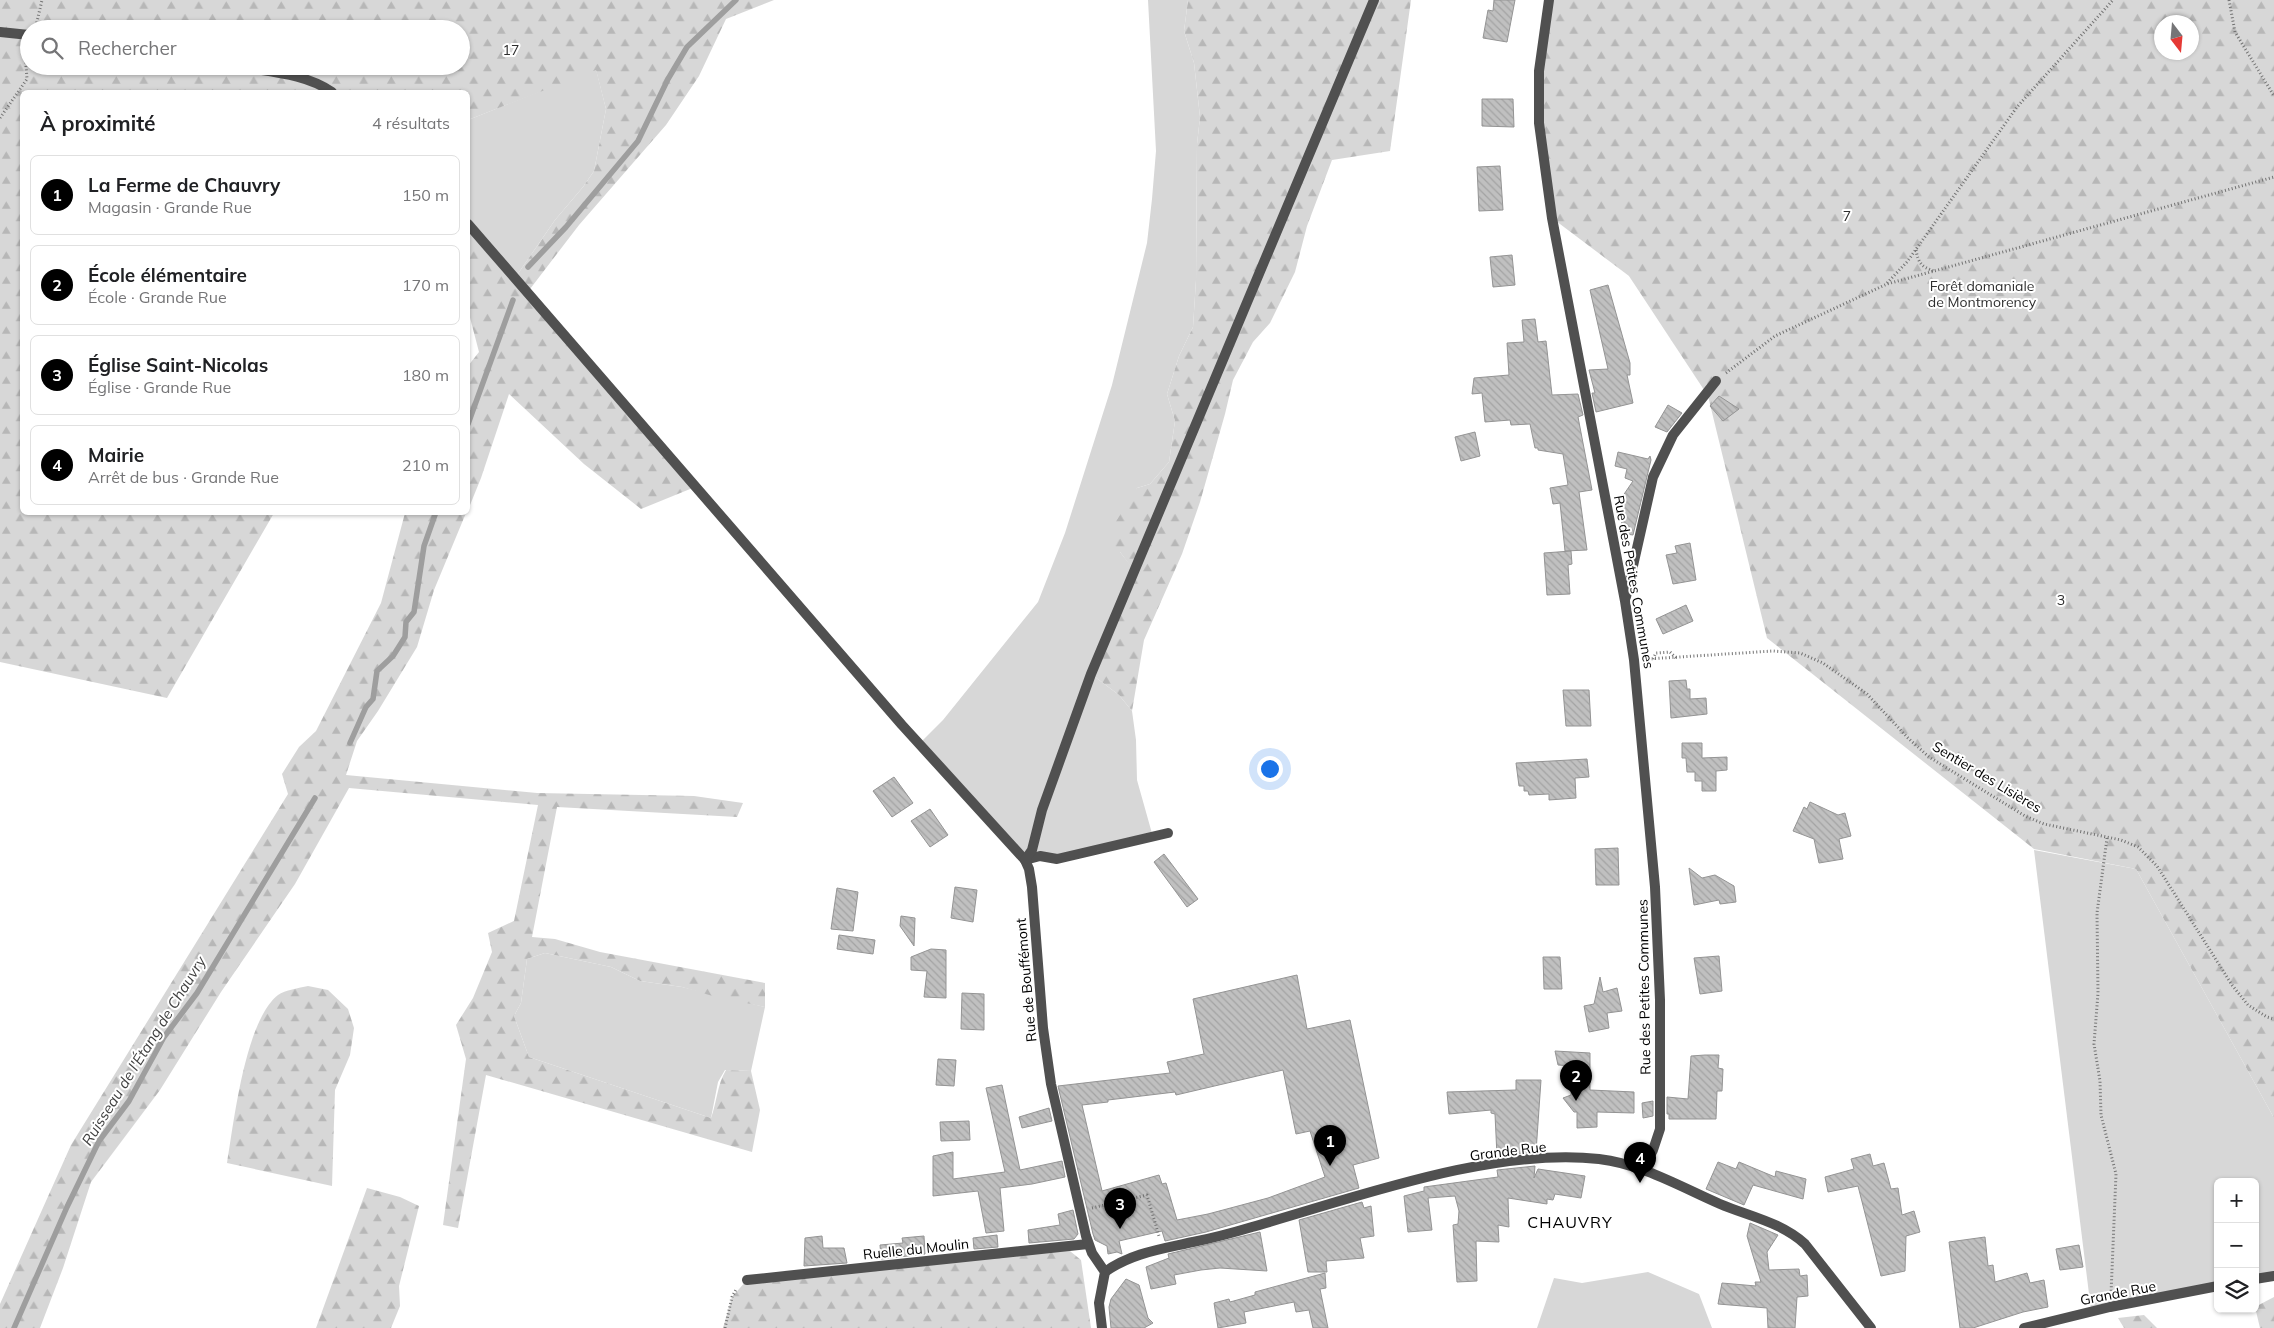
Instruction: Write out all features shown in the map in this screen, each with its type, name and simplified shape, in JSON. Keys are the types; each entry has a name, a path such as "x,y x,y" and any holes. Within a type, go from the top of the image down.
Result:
{"street":[{"path":"1024,860 1032,850 1042,810 1091,674 1374,0"},
{"name":"Rue des Petites Communes","path":"1549,0 1539,71 1542,142 1553,228 1625,600 1634,660 1655,887 1660,1000 1660,1129 1653,1150 1642,1170"},
{"path":"0,32 20,34"},
{"path":"287,75 298,77 329,90"},
{"name":"Rue de Bouffémont","path":"470,226 902,725 1024,860 1029,868 1042,1028 1051,1084 1088,1244 1093,1256 1104,1272"},
{"path":"1625,600 1653,477 1673,435 1716,381"},
{"path":"1024,860 1040,856 1058,859 1168,833"},
{"name":"Grande Rue","path":"1104,1272 1127,1259 1218,1237 1410,1182 1468,1169 1520,1161 1567,1158 1600,1160 1642,1170 1795,1235 1822,1265 1871,1328"},
{"name":"Ruelle du Moulin","path":"747,1280 1088,1244"},
{"path":"1102,1328 1099,1303 1104,1272"},
{"path":"2259,1278 2274,1276"},
{"name":"Grande Rue","path":"2024,1328 2110,1307 2214,1287"}],"path":[{"path":"38,20 42,0"},
{"path":"1887,284 1916,250 2017,107 2113,0"},
{"path":"2229,0 2235,32 2274,96"},
{"path":"0,118 27,79 27,75"},
{"path":"1716,381 1775,336 1887,284 2274,177"},
{"path":"1916,250 1918,261 1924,268 1934,271"},
{"name":"Sentier des Lisières","path":"1634,660 1773,651 1800,653 1823,662 1867,694 1908,738 1929,757 2025,816 2044,824 2121,840 2138,847 2157,866 2232,985 2248,1005 2267,1017 2274,1019"},
{"path":"2107,838 2097,913 2098,993 2094,1044 2100,1081 2101,1115 2116,1174 2110,1307"},
{"path":"1080,1210 1146,1196 1163,1249"},
{"path":"726,1328 732,1297 739,1285 747,1280"}],"green space":[{"name":"17","path":"0,0 774,0 726,19 699,76 666,125 579,225 527,293 695,487 641,509 584,464 509,394 470,505 470,363 479,352 470,318 470,226 515,278 555,220 594,171 606,109 596,70 470,119 470,90 20,90 20,515 273,515 167,698 0,662"},
{"path":"1148,0 1188,0 1184,31 1194,63 1200,117 1197,144 1196,280 1193,327 1179,356 1167,394 1175,421 1169,462 1150,484 1137,488 1120,552 1135,571 1091,674 1119,695 1132,711 1136,740 1137,780 1153,837 1029,862 919,744 943,720 1038,602 1065,533 1112,385 1147,243 1152,199 1156,151"},
{"path":"1188,0 1411,0 1390,151 1332,160 1307,226 1295,272 1270,323 1253,342 1233,380 1200,502 1182,554 1144,640 1132,711 1119,695 1091,674 1135,572 1120,552 1110,552 1115,523 1137,488 1150,484 1169,462 1175,421 1167,394 1179,356 1193,327 1196,280 1197,144 1200,117 1194,63 1184,31"},
{"name":"Forêt domaniale de Montmorency","path":"1547,0 2274,0 2274,1118 2136,869 2034,849 1767,638 1708,396 1629,276 1552,218 1539,123"},
{"path":"596,69 606,109 594,171 555,220 515,278 470,226 470,119"},
{"path":"404,515 465,515 434,590 417,647 378,711 357,741 346,775 537,793 694,796 743,803 737,817 557,807 532,937 555,939 600,952 765,983 765,1007 716,997 682,987 640,981 611,967 545,953 527,959 521,1003 514,1016 529,1057 711,1118 726,1070 751,1071 760,1110 752,1152 486,1075 458,1228 443,1225 466,1059 456,1025 473,998 492,952 488,933 514,921 538,805 349,788 295,884 221,992 160,1090 91,1182 63,1268 40,1328 0,1328 0,1304 71,1145 288,794 282,774 299,747 316,731 381,603"},
{"path":"2034,850 2136,869 2274,1118 2274,1276 2259,1278 2259,1178 2214,1178 2214,1287 2091,1310"},
{"path":"545,953 611,967 640,981 682,987 765,1007 751,1071 725,1070 718,1082 711,1118 529,1057 514,1016 521,1003 527,959"},
{"path":"308,986 328,990 348,1009 354,1028 350,1055 335,1090 332,1186 227,1163 243,1073 257,1026 267,1008 278,995 288,990"},
{"path":"367,1188 400,1197 419,1206 399,1286 400,1306 391,1328 316,1328"},
{"path":"1065,1247 1081,1260 1091,1328 723,1328 732,1297 747,1280"},
{"path":"1648,1272 1699,1294 1712,1328 1537,1328 1554,1278 1582,1283"},
{"path":"2274,1297 2274,1328 2260,1328 2256,1313 2259,1313 2259,1305"},
{"path":"2144,1315 2157,1328 2124,1328 2118,1318"}],"building":[{"path":"1494,0 1515,0 1507,42 1483,38 1488,10 1493,11"},
{"path":"1482,99 1513,99 1514,127 1482,126"},
{"path":"1500,166 1503,210 1479,211 1477,167"},
{"path":"1512,255 1515,285 1493,287 1490,257"},
{"path":"1608,285 1630,363 1630,375 1627,375 1633,403 1596,412 1592,393 1595,393 1589,370 1608,369 1590,290"},
{"path":"1535,319 1538,342 1546,341 1552,395 1578,394 1583,415 1578,417 1592,490 1579,492 1587,550 1565,551 1560,503 1553,504 1550,488 1568,485 1563,454 1535,448 1530,424 1511,425 1510,420 1485,422 1482,393 1472,394 1474,378 1509,375 1507,343 1524,342 1522,320"},
{"path":"1719,396 1739,409 1723,421 1710,406"},
{"path":"1668,405 1682,413 1667,432 1655,427"},
{"path":"1475,432 1480,456 1461,461 1455,437"},
{"path":"1618,452 1648,459 1650,456 1651,460 1633,535 1619,533 1625,510 1618,503 1633,481 1625,478 1627,469 1615,466"},
{"path":"1690,543 1696,580 1673,584 1666,555 1677,553 1675,546"},
{"path":"1571,551 1572,564 1568,565 1570,594 1547,595 1544,553"},
{"path":"1686,605 1693,621 1663,634 1656,619"},
{"path":"1686,680 1687,689 1690,689 1690,699 1706,698 1707,714 1671,718 1669,681"},
{"path":"1563,690 1589,690 1591,726 1566,726"},
{"path":"1682,743 1702,743 1702,758 1727,757 1727,770 1716,771 1716,791 1702,791 1702,781 1695,781 1695,772 1687,772 1686,758 1682,758"},
{"path":"1587,759 1589,777 1575,778 1576,798 1549,800 1549,794 1529,795 1528,791 1524,791 1524,786 1519,786 1516,763"},
{"path":"894,777 913,803 892,817 873,791"},
{"path":"1810,802 1838,815 1845,813 1851,836 1839,839 1843,859 1819,863 1814,839 1793,831 1804,807 1807,809"},
{"path":"930,809 948,835 930,847 911,821"},
{"path":"1618,848 1619,885 1596,885 1595,849"},
{"path":"1164,854 1198,899 1187,907 1154,862"},
{"path":"1689,868 1702,878 1715,875 1734,886 1736,902 1720,904 1719,900 1694,905"},
{"path":"955,887 977,890 973,922 951,918"},
{"path":"837,888 858,892 853,931 831,929"},
{"path":"901,916 915,918 914,946 900,926"},
{"path":"839,935 875,940 873,954 837,949"},
{"path":"931,949 946,950 946,998 924,997 927,971 911,970 911,957"},
{"path":"1719,956 1722,991 1700,994 1694,958"},
{"path":"1543,957 1560,957 1562,989 1544,989"},
{"path":"1297,975 1307,1029 1350,1020 1379,1158 1353,1165 1359,1188 1206,1232 1165,1241 1162,1231 1119,1241 1122,1254 1117,1252 1108,1254 1107,1246 1095,1240 1093,1234 1058,1086 1170,1073 1167,1062 1204,1054 1193,999","holes":["1283,1070 1296,1134 1310,1131 1325,1177 1268,1198 1177,1220 1166,1183 1162,1184 1159,1175 1102,1191 1082,1105 1175,1092 1176,1095"]},
{"path":"1600,977 1603,992 1617,988 1622,1011 1607,1013 1609,1028 1589,1032 1584,1006 1594,1004"},
{"path":"962,993 984,994 984,1030 961,1029"},
{"path":"1555,1051 1590,1053 1590,1090 1634,1092 1634,1113 1597,1112 1597,1127 1577,1128 1577,1112 1574,1112 1563,1098 1571,1095 1573,1066 1558,1065"},
{"path":"1719,1055 1718,1068 1723,1069 1722,1091 1717,1091 1716,1119 1669,1119 1669,1114 1667,1114 1667,1097 1688,1099 1691,1056"},
{"path":"938,1059 956,1060 954,1086 936,1085"},
{"path":"1516,1080 1541,1080 1536,1152 1497,1156 1495,1114 1491,1113 1491,1110 1449,1114 1447,1092 1516,1090"},
{"path":"1002,1085 1020,1170 1062,1161 1065,1177 1000,1188 1004,1231 986,1233 978,1191 933,1196 933,1156 953,1152 953,1179 1005,1172 986,1088"},
{"path":"1653,1101 1653,1116 1643,1118 1642,1103"},
{"path":"1049,1108 1052,1121 1022,1128 1019,1117"},
{"path":"969,1121 970,1140 941,1141 940,1122"},
{"path":"1870,1154 1873,1166 1884,1163 1891,1189 1898,1188 1902,1215 1914,1211 1920,1232 1906,1236 1905,1271 1881,1276 1858,1186 1828,1192 1825,1177 1854,1169 1851,1159"},
{"path":"1718,1162 1736,1169 1739,1162 1775,1177 1776,1171 1806,1179 1803,1199 1753,1185 1744,1205 1706,1189"},
{"path":"1535,1166 1534,1178 1538,1169 1585,1176 1581,1198 1555,1194 1553,1200 1547,1199 1547,1204 1508,1198 1509,1227 1498,1225 1499,1242 1476,1241 1477,1281 1457,1282 1453,1225 1458,1224 1459,1211 1455,1196 1428,1198 1432,1230 1408,1232 1404,1196 1424,1191 1424,1187 1498,1177 1497,1170"},
{"path":"1362,1202 1364,1208 1371,1206 1374,1236 1360,1238 1364,1258 1326,1261 1327,1272 1308,1272 1299,1220"},
{"path":"1073,1210 1078,1234 1074,1239 1029,1243 1028,1230 1060,1225 1058,1214"},
{"path":"1750,1223 1778,1235 1767,1252 1769,1270 1799,1269 1800,1276 1807,1275 1808,1296 1797,1297 1795,1328 1768,1328 1767,1308 1718,1304 1722,1283 1756,1286 1755,1282 1761,1282 1747,1236"},
{"path":"1260,1232 1267,1271 1220,1268 1201,1270 1174,1275 1176,1284 1151,1289 1146,1267 1169,1258 1168,1254"},
{"path":"997,1235 998,1247 974,1249 973,1238"},
{"path":"822,1236 823,1248 844,1248 847,1263 804,1266 805,1238"},
{"path":"924,1236 925,1254 881,1259 880,1245 903,1243 902,1238"},
{"path":"1985,1237 1988,1266 1993,1265 1995,1282 2027,1273 2030,1283 2044,1280 2048,1307 2023,1312 1973,1328 1960,1328 1949,1242"},
{"path":"2079,1245 2083,1267 2060,1270 2056,1249"},
{"path":"1325,1273 1326,1288 1320,1289 1328,1328 1313,1328 1309,1310 1296,1312 1294,1302 1244,1312 1246,1323 1218,1328 1214,1303 1229,1299 1230,1302 1255,1295 1255,1292"},
{"path":"1126,1279 1139,1285 1148,1318 1153,1323 1144,1328 1111,1328 1109,1307 1111,1299"}],"waterway":[{"path":"528,267 566,227 638,141 668,79 687,47 736,0"},
{"name":"Ruisseau de l'Étang de Chauvry","path":"470,418 513,300"},
{"name":"Ruisseau de l'Étang de Chauvry","path":"350,743 366,707 373,699 377,671 393,656 405,637 406,622 414,612 424,546 435,515"},
{"name":"Ruisseau de l'Étang de Chauvry","path":"14,1328 67,1207 99,1141 129,1101 164,1037 197,993 315,798"}],"place":[{"name":"École élémentaire","path":"1576,1101"},
{"name":"La Ferme de Chauvry","path":"1330,1166"},
{"name":"Mairie","path":"1640,1183"},
{"name":"Église Saint-Nicolas","path":"1120,1229"}],"district":[{"name":"CHAUVRY","path":"1570,1222"}],"park label":[{"name":"7","path":"1847,216"},
{"name":"3","path":"2061,600"}]}
